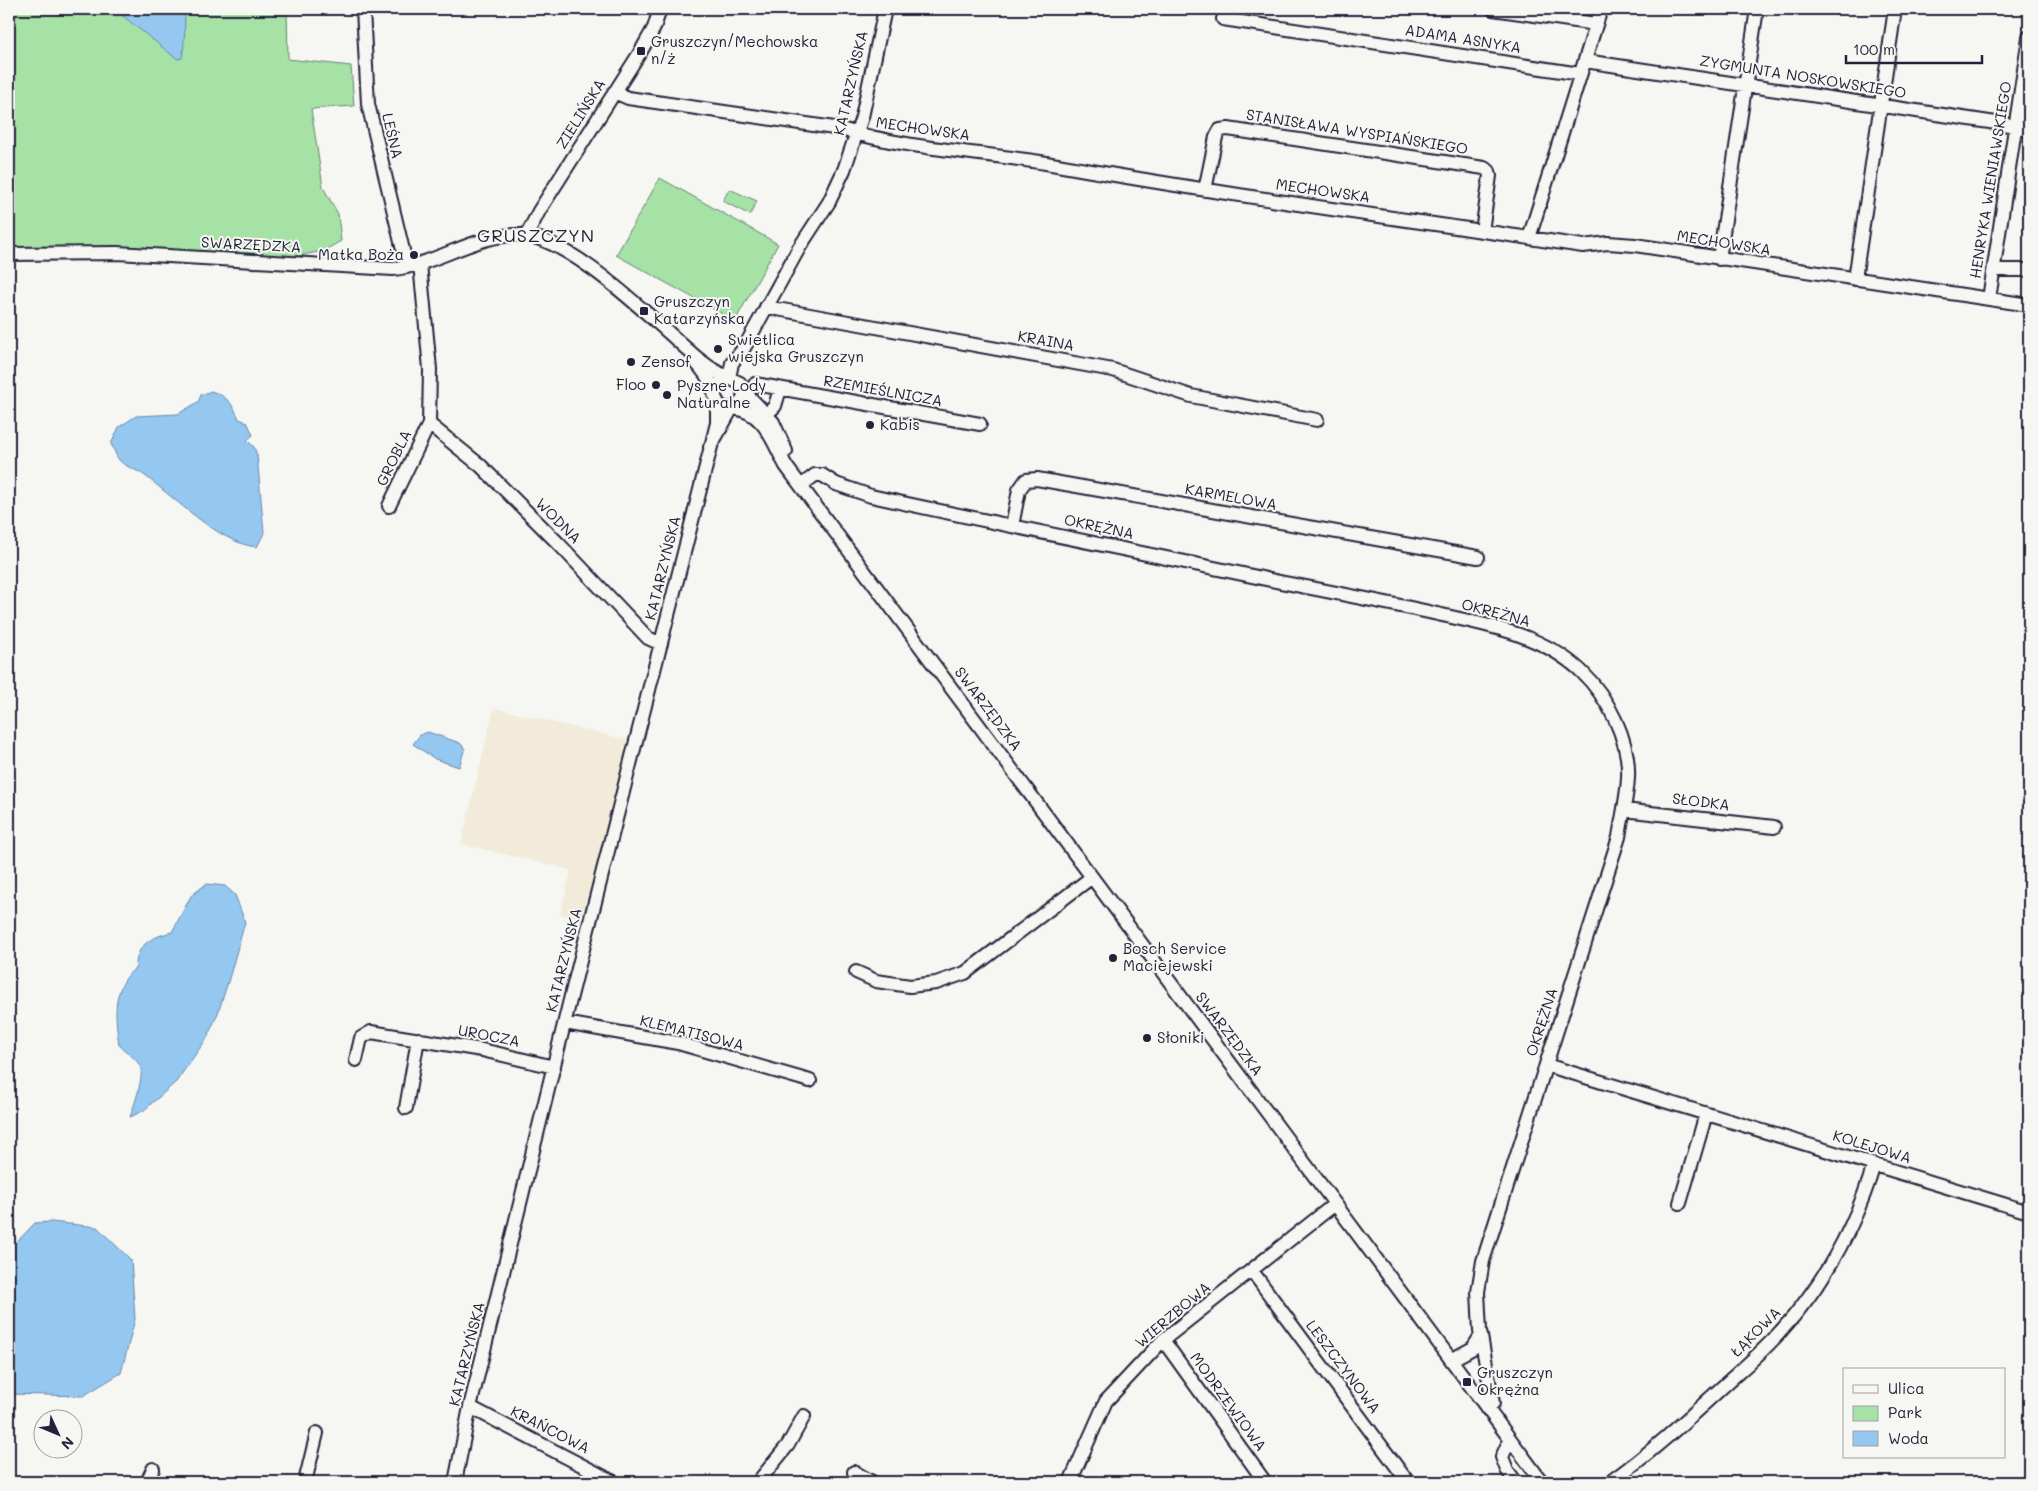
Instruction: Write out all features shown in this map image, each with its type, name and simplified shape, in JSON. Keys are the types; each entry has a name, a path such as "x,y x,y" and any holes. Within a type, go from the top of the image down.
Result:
{"street":[{"name":"LEŚNA","path":"363,9 368,104 413,266 430,369 429,424"},
{"name":"ZIELIŃSKA","path":"527,235 539,211 648,39 660,9"},
{"name":"KATARZYŃSKA","path":"710,447 732,408 742,402 744,348 837,186 857,134 885,9"},
{"path":"1493,9 1596,24"},
{"path":"1529,238 1601,9"},
{"path":"1719,259 1757,9"},
{"path":"1855,279 1895,9"},
{"name":"ADAMA ASNYKA","path":"1222,19 1580,74"},
{"name":"HENRYKA WIENIAWSKIEGO","path":"1989,299 1995,270 2029,37"},
{"name":"ZYGMUNTA NOSKOWSKIEGO","path":"1584,61 2016,126 2029,131"},
{"name":"MECHOWSKA","path":"614,92 628,98 841,129 871,138 1045,163 1205,190 1583,246 1608,243 1635,245 2029,305"},
{"name":"STANISŁAWA WYSPIAŃSKIEGO","path":"1205,190 1216,137 1220,130 1228,129 1489,170 1490,176 1482,231"},
{"name":"SWARZĘDZKA","path":"9,254 110,253 381,269 413,266 471,244 512,235 527,235 552,244 588,267 644,311 688,351 719,374 742,384 764,418 786,466 1512,1442 1537,1481"},
{"path":"1995,270 2029,270"},
{"name":"KRAINA","path":"766,307 1113,370 1197,398 1317,420"},
{"name":"SWARZĘDZKA","path":"688,351 710,382 716,398"},
{"path":"742,384 717,385 716,398 723,407 748,411 764,418 776,406 780,389"},
{"name":"RZEMIEŚLNICZA","path":"742,384 980,424"},
{"name":"KATARZYŃSKA","path":"455,1482 470,1407 554,1066 717,423 716,398"},
{"name":"GROBLA","path":"389,506 429,424"},
{"name":"WODNA","path":"429,424 481,466 648,638 660,644"},
{"name":"OKRĘŻNA","path":"802,485 815,475 822,475 836,484 871,496 1362,597 1510,630 1539,642 1568,660 1583,673 1602,698 1622,735 1628,776 1624,810 1619,837 1486,1248 1478,1292 1480,1337 1493,1403 1486,1408"},
{"name":"KARMELOWA","path":"1012,526 1019,490 1026,480 1037,479 1478,557"},
{"name":"SŁODKA","path":"1624,810 1774,827"},
{"path":"856,972 876,981 910,986 936,983 965,973 1092,877"},
{"name":"KLEMATISOWA","path":"565,1023 678,1043 810,1081"},
{"name":"UROCZA","path":"356,1060 361,1038 371,1032 482,1050 554,1066"},
{"path":"406,1108 418,1039"},
{"name":"KOLEJOWA","path":"1546,1065 2029,1212"},
{"path":"1680,1203 1706,1114"},
{"name":"ŁĄKOWA","path":"1610,1482 1669,1436 1758,1355 1798,1311 1824,1276 1847,1235 1867,1189 1874,1165"},
{"name":"WIERZBOWA","path":"1070,1482 1106,1401 1163,1340 1252,1272 1335,1204"},
{"name":"LESZCZYNOWA","path":"1252,1272 1408,1482"},
{"path":"1451,1360 1473,1348 1480,1337"},
{"name":"MODRZEWIOWA","path":"1163,1340 1237,1440 1265,1482"},
{"name":"KRAŃCOWA","path":"470,1407 596,1478 614,1482"},
{"path":"758,1482 788,1445 804,1416"},
{"path":"305,1482 317,1433"},
{"path":"1512,1442 1506,1446 1502,1457 1507,1470 1516,1482"},
{"path":"147,1482 153,1469"},
{"path":"854,1472 872,1482"}],"shaded area":[{"path":"494,708 628,740 585,920 560,914 571,870 461,844"}],"green space":[{"path":"9,9 287,9 288,59 351,66 354,106 311,109 323,187 338,214 341,241 323,251 293,257 78,247 9,248"},
{"path":"660,178 778,244 735,321 616,255"},
{"path":"729,189 757,201 750,215 723,201"}],"water":[{"path":"114,9 184,9 182,58 178,59 172,55"},
{"path":"211,391 229,401 239,419 247,422 253,435 247,440 254,447 257,455 264,533 257,547 228,538 213,529 144,475 122,463 111,444 119,427 136,416 178,414 198,402 201,395"},
{"path":"428,732 460,743 465,748 459,767 435,759 413,744 420,735"},
{"path":"206,884 225,886 235,895 245,922 218,1013 207,1038 176,1082 143,1111 130,1117 136,1100 141,1069 135,1059 119,1045 116,1013 119,994 122,985 136,967 142,947 158,936 172,932 191,896"},
{"path":"52,1222 97,1227 131,1260 135,1319 121,1373 83,1396 9,1394 9,1250 35,1223"}],"place":[{"name":"Gruszczyn/Mechowska n/ż","path":"641,51"},
{"name":"Matka Boża","path":"414,255"},
{"name":"Gruszczyn Katarzyńska","path":"644,311"},
{"name":"Swietlica wiejska Gruszczyn","path":"718,349"},
{"name":"Zensof","path":"631,362"},
{"name":"Floo","path":"656,385"},
{"name":"Pyszne Lody Naturalne","path":"667,395"},
{"name":"Kabis","path":"870,425"},
{"name":"Bosch Service Maciejewski","path":"1113,958"},
{"name":"Słoniki","path":"1147,1038"},
{"name":"Gruszczyn Okrężna","path":"1467,1382"}],"district":[{"name":"GRUSZCZYN","path":"536,236"}]}
